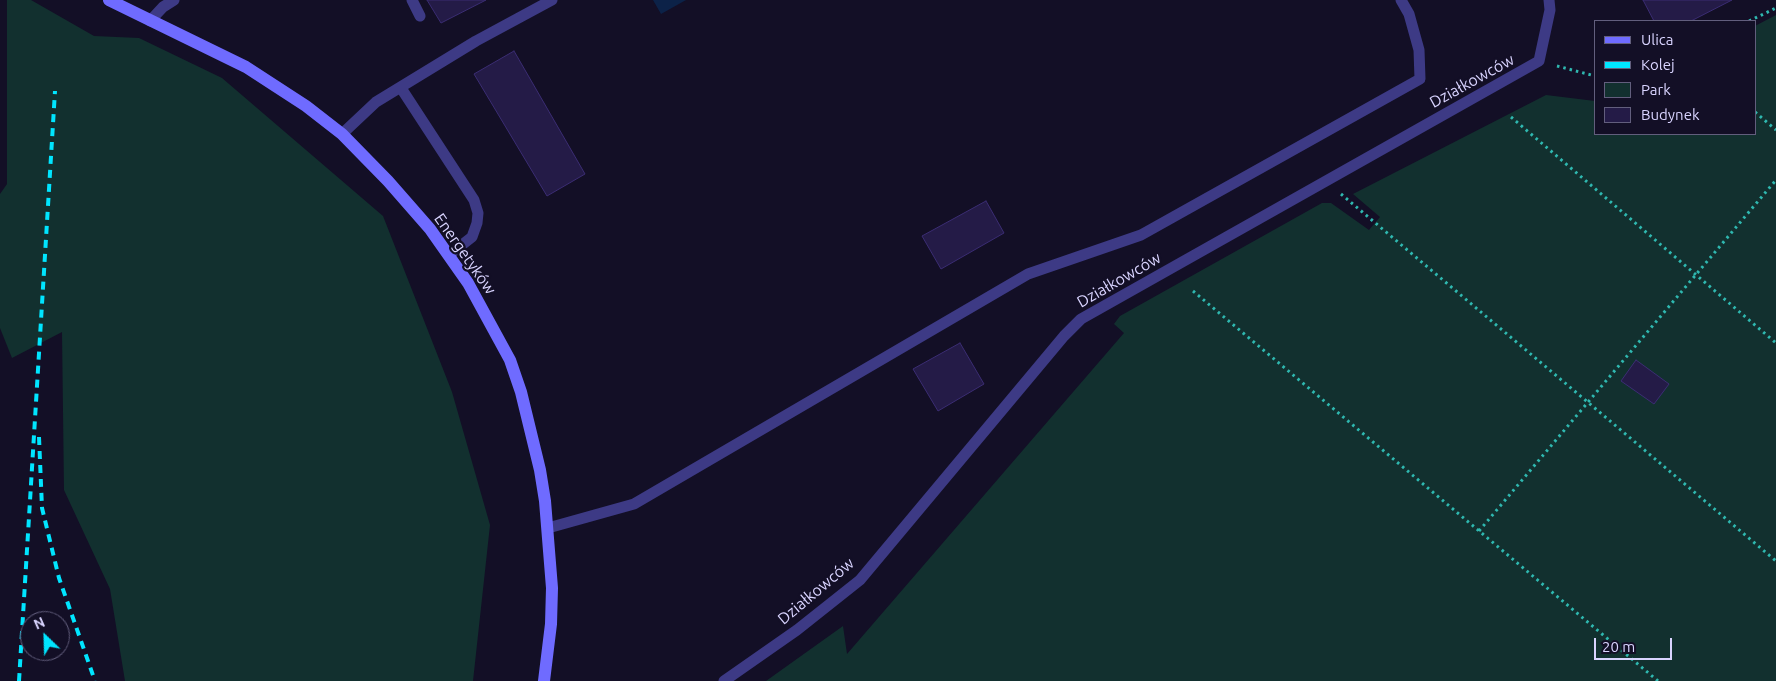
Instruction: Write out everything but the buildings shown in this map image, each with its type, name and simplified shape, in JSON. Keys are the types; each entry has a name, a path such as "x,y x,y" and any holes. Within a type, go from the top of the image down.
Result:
{"street":[{"name":"Energetyków","path":"109,0 246,67 306,106 342,134 388,181 449,255 484,309 510,360 522,392 541,477 551,555 551,615 544,681"}],"lane":[{"path":"150,20 174,0"},
{"path":"412,0 420,16"},
{"path":"342,134 376,102 540,3 552,0"},
{"path":"548,528 634,504 1028,274 1141,235 1420,79 1420,50 1409,14 1401,0"},
{"path":"1539,61 1550,10 1549,0"},
{"name":"Działkowców","path":"724,681 796,630 860,580 1064,336 1081,319 1539,61"},
{"path":"401,88 474,200 478,212 477,223 472,236 449,255"}],"path":[{"path":"1751,20 1776,8"},
{"path":"1539,61 1594,76"},
{"path":"1756,113 1776,130"},
{"path":"1512,117 1776,343"},
{"path":"1479,531 1776,180"},
{"path":"1326,181 1776,561"},
{"path":"1193,291 1658,681"}],"green space":[{"path":"7,0 31,0 94,36 139,38 222,78 383,216 452,392 490,525 473,681 125,681 110,589 64,490 62,332 12,358 0,328 0,194 7,184"},
{"path":"1776,15 1776,681 766,681 843,626 847,654 1124,333 1114,324 1120,316 1322,203 1331,203 1369,230 1380,217 1353,194 1546,95 1594,101 1594,135 1756,135 1756,25"}],"water":[{"path":"653,0 686,0 661,14"}],"railway":[{"path":"19,681 55,91"},
{"path":"39,437 42,508 59,578 95,681"}]}
